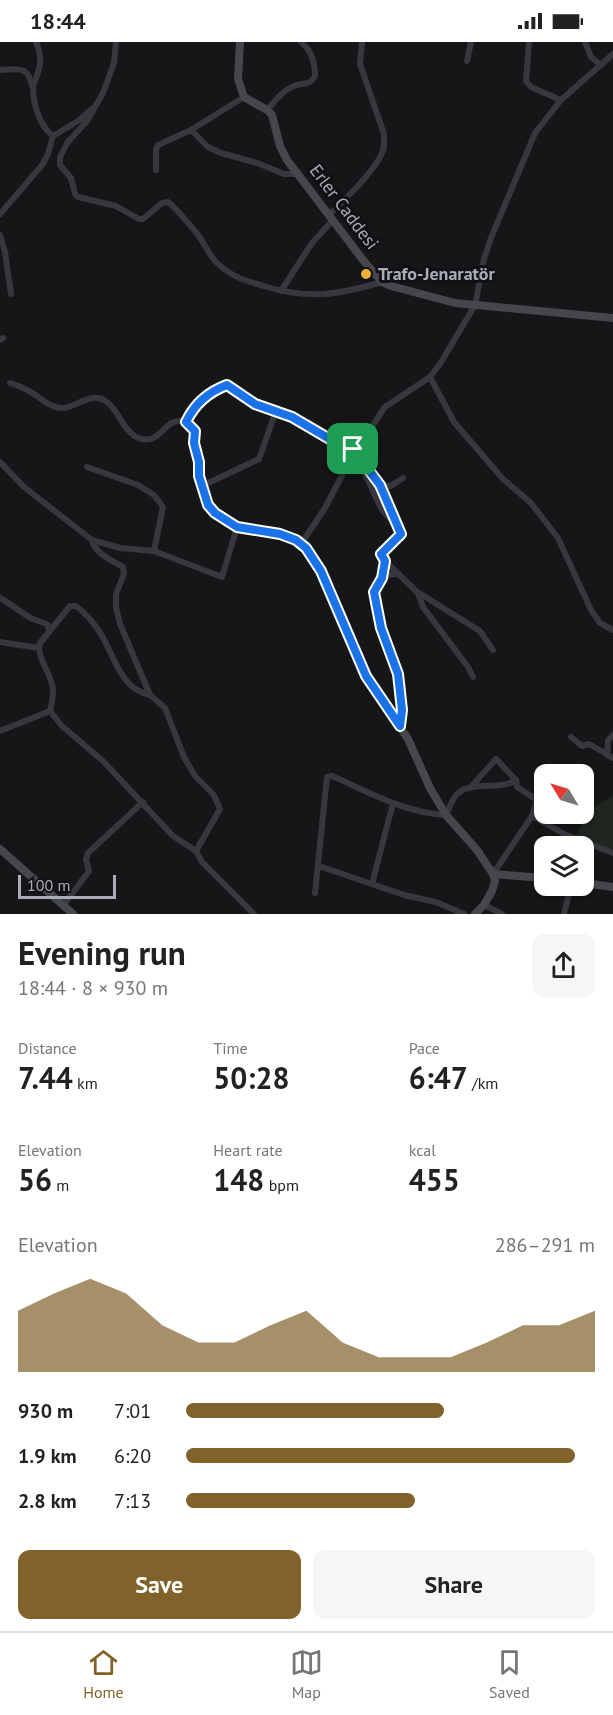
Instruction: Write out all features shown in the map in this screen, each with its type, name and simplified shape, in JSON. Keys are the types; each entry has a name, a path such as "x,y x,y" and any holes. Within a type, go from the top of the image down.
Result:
{"street":[{"path":"32,86 40,63 40,53 36,42"},
{"path":"116,42 111,75 104,93 87,121 66,143 60,157 60,165 70,178 75,194 82,199 116,206 138,219 147,218 162,203 168,202 200,237 211,256 229,273 241,280 297,295 345,292 382,282 443,300 475,305 613,318"},
{"path":"240,42 238,79 244,98 267,110 294,85 309,83 315,76 313,59 301,42"},
{"path":"281,291 331,217 382,156 385,146 384,134 360,64 363,42"},
{"path":"467,61 471,42"},
{"path":"529,42 526,81 531,87 561,100"},
{"path":"585,42 591,57 601,65"},
{"path":"186,422 195,407 210,392 227,385 255,404 276,411 345,448 353,449 358,446 385,407 430,377 451,346 475,305 484,259 511,187 535,133 561,100 613,54"},
{"path":"0,70 22,69 27,72 40,120 47,132 53,136"},
{"path":"156,170 158,145 191,130 244,98"},
{"path":"0,214 42,165 53,136 78,122 94,107"},
{"name":"Erler Caddesi","path":"267,110 275,122 282,152 382,282"},
{"path":"191,130 208,147 221,153 257,163 284,174 298,174"},
{"path":"0,235 6,252 11,294"},
{"path":"430,377 454,422 503,479 531,503 558,538 591,610 600,622 613,630"},
{"path":"10,383 27,390 57,408 65,408 93,398 101,399 115,410 131,433 146,440 160,434 173,420 180,419 186,422 195,431 194,443 202,486 208,505 215,513 237,527 280,534 301,544 316,561 366,676 400,726 446,815 477,850 493,874 494,886 484,905 474,914"},
{"path":"202,486 259,459 276,411"},
{"path":"318,432 349,462 363,470 382,510 397,526"},
{"path":"353,449 380,485 401,534 381,554 385,561 418,593 480,631 493,650"},
{"path":"0,462 24,488 92,540 120,548 154,551 222,577 237,527"},
{"path":"301,544 325,508 349,462"},
{"path":"87,467 138,485 154,495 163,507 154,551"},
{"path":"380,485 391,486 403,478"},
{"path":"92,540 93,546 100,553 123,567 124,574 116,594 120,624 150,695 165,708 184,757 195,776 214,795 220,809 196,850"},
{"path":"385,561 382,578 374,592 381,628 398,674 402,710 400,726"},
{"path":"382,578 389,574 399,574"},
{"path":"418,593 423,607 468,667 472,677"},
{"path":"0,598 31,618 44,622 48,625 49,630"},
{"path":"150,695 140,693 124,679 100,631 76,606 70,606 40,643 39,648 52,683 50,711 62,726 103,761 173,836 196,850 202,862 254,914"},
{"path":"0,642 39,648"},
{"path":"0,731 50,711"},
{"path":"607,754 608,740 613,735"},
{"path":"572,737 582,746 589,744 613,758"},
{"path":"470,789 496,759 516,780 517,787 537,800 532,816 493,874"},
{"path":"315,893 327,777 332,776 393,803 423,813 446,815"},
{"path":"446,815 458,794 470,789 509,785 516,780"},
{"path":"63,906 89,871 86,859 88,853 143,802"},
{"path":"372,884 393,803"},
{"path":"532,816 566,835 613,853"},
{"path":"0,849 73,914"},
{"path":"319,866 404,895 436,902 464,914"},
{"path":"493,874 534,877"},
{"path":"594,884 613,887"},
{"path":"564,914 569,896"},
{"path":"484,905 502,914"}],"shaded area":[{"path":"613,795 613,856 594,849 594,836 576,836 582,824 594,824 594,808"}],"place":[{"name":"Trafo-Jenaratör","path":"366,274"}],"route":[{"path":"227,385 249,401 292,417 345,448 353,449 380,485 401,534 381,554 385,561 382,578 374,592 381,628 398,674 402,710 400,726 366,676 321,571 306,548 296,540 280,534 237,527 215,513 208,505 199,476 199,462 194,443 195,431 186,422 203,398 210,392 227,385"}]}
